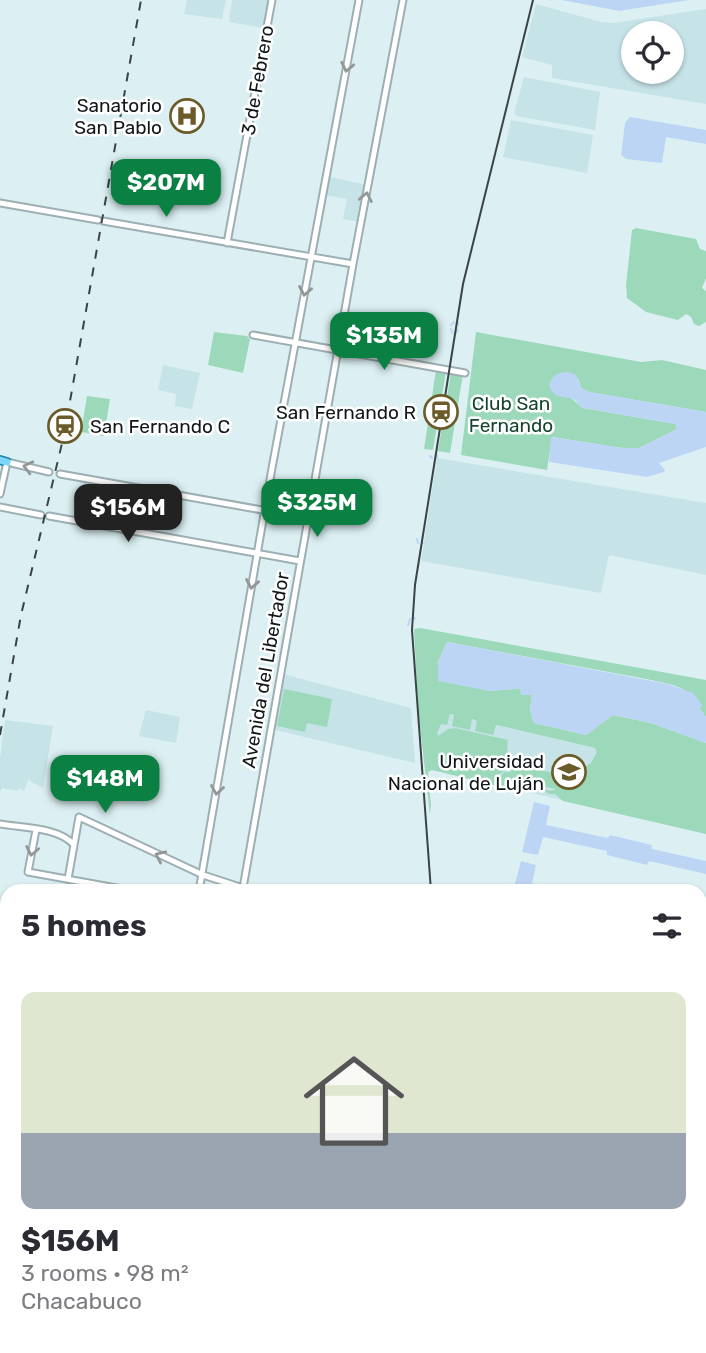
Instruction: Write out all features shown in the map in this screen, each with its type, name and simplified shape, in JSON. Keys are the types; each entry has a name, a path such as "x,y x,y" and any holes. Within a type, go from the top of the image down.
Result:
{"street":[{"name":"3 de Febrero","path":"227,243 272,0"},
{"path":"201,884 265,510 359,0"},
{"name":"Avenida del Libertador","path":"244,884 307,518 403,0"},
{"path":"0,203 353,264"},
{"path":"253,335 465,373"},
{"path":"0,494 3,461 49,472"},
{"path":"60,474 307,518"},
{"path":"0,507 41,515"},
{"path":"49,516 300,561"},
{"path":"68,879 79,817 227,884"},
{"path":"0,824 36,830 73,841"},
{"path":"36,830 29,872 95,884"}],"shaded area":[{"path":"187,0 226,0 222,19 184,14"},
{"path":"232,0 270,0 264,28 229,22"},
{"path":"536,4 601,22 621,22 621,84 684,84 684,21 626,21 706,9 706,104 552,78 552,65 522,57"},
{"path":"524,77 600,92 595,130 516,116 514,113"},
{"path":"511,120 593,135 587,173 503,157"},
{"path":"330,177 367,185 359,222 343,219 347,199 325,195"},
{"path":"163,365 200,373 192,409 175,406 176,394 158,390"},
{"path":"437,458 706,503 706,575 609,555 601,593 421,561"},
{"name":"Universidad Nacional de Luján","path":"283,674 411,708 415,763 275,730 273,727"},
{"name":"Universidad Nacional de Luján","path":"418,707 706,774 706,834 425,768"},
{"path":"146,710 180,717 176,743 139,736"},
{"path":"5,720 53,726 43,788 28,780 24,791 19,788 18,791 2,788 0,792 0,758"}],"green space":[{"path":"636,228 696,239 700,249 706,251 706,278 702,288 706,291 706,322 699,326 686,314 678,320 646,312 627,298 632,230"},
{"path":"214,332 247,336 250,339 243,373 208,365"},
{"name":"Club San Fernando","path":"476,332 641,362 662,360 706,370 706,412 589,392 581,388 578,378 571,398 583,408 676,424 677,429 639,448 622,448 552,437 547,470 461,455"},
{"path":"436,370 446,371 433,450 424,449"},
{"path":"451,372 463,374 450,453 438,451"},
{"path":"87,396 110,399 104,436 81,432"},
{"path":"414,629 706,680 706,717 699,708 702,706 691,694 678,687 655,681 447,642 438,662 489,691 527,688 521,695 532,695 530,710 534,723 586,735 613,715 651,723 706,743 706,834 563,801 544,789 556,789 513,785 511,789 432,770 428,772 430,815 418,707","holes":["450,714 454,715 452,726 470,730 472,719 477,721 475,731 493,735 496,725 595,748 597,752 591,763 571,776 519,766 497,776 509,763 508,740 455,728 438,736 441,724 447,725"]},
{"path":"284,689 332,699 327,727 307,723 305,732 277,726"}],"water":[{"path":"562,0 689,0 619,11"},
{"path":"630,117 706,130 706,144 666,137 662,163 626,159 621,155 625,123"},
{"path":"569,372 576,375 581,388 589,392 706,412 706,447 659,463 664,472 647,477 549,462 551,437 622,448 639,448 677,429 676,424 583,408 573,399 556,395 549,385 552,379 558,373"},
{"path":"447,642 668,684 693,693 703,706 699,708 706,717 706,743 651,723 613,715 586,735 534,723 530,710 532,695 521,695 520,689 527,688 489,691 438,681 438,662"},
{"path":"534,802 550,806 546,825 608,838 610,835 652,845 652,849 706,861 706,874 649,861 647,865 607,855 607,851 543,837 538,855 522,852"},
{"path":"521,861 536,865 532,884 515,884"}],"waterway":[{"path":"451,325 454,322"},
{"path":"451,329 452,333"},
{"path":"417,539 418,543"},
{"path":"408,625 410,619"}],"tram line":[{"path":"430,884 412,630 415,585 463,284 533,0"}],"railway":[{"path":"0,735 21,615 64,435 141,0"}],"place":[{"name":"Sanatorio San Pablo","path":"187,116"},
{"name":"San Fernando R","path":"441,412"},
{"name":"San Fernando C","path":"65,426"},
{"name":"Universidad Nacional de Luján","path":"569,772"}]}
